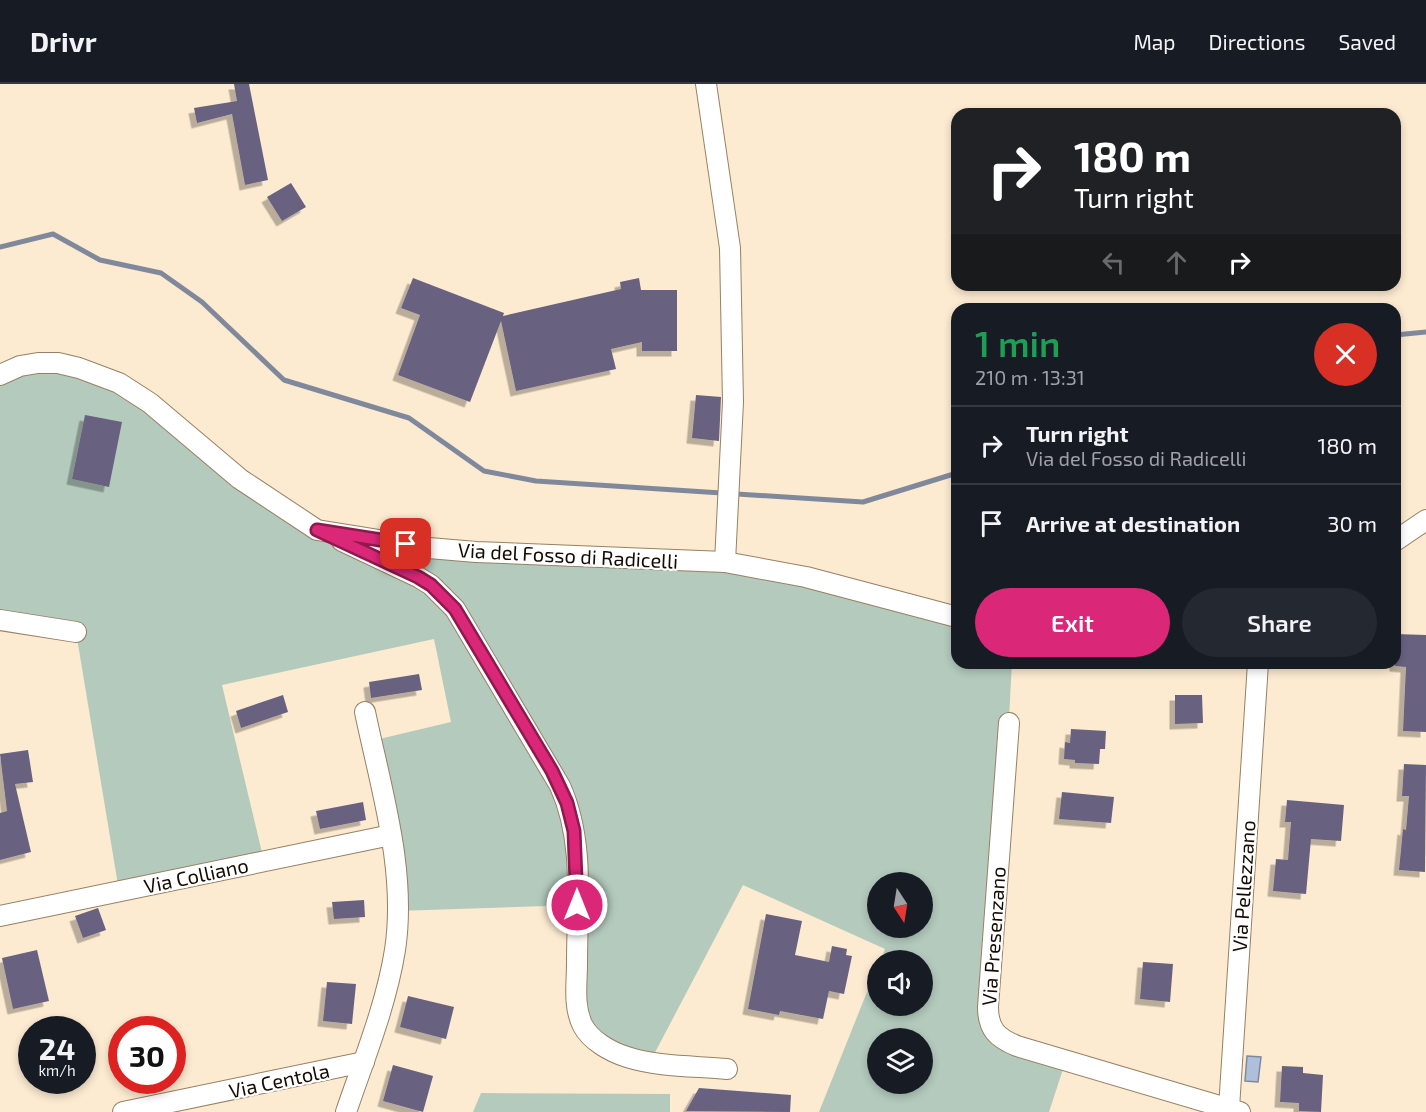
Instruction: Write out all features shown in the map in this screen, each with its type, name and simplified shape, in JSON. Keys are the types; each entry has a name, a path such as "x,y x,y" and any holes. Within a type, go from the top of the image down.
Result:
{"street":[{"path":"706,84 730,248 733,402 725,562"},
{"name":"Via del Fosso di Radicelli","path":"0,375 20,366 58,363 88,371 131,389 240,479 317,530 468,552 725,562 806,577 951,615"},
{"path":"1401,537 1426,520"},
{"path":"317,530 408,571 431,585 442,595 463,622 552,771 567,803 574,831 577,882 577,1006 584,1028 603,1045 625,1057 650,1062 727,1069"},
{"path":"0,620 76,632"},
{"name":"Via Pellezzano","path":"1235,1110 1258,669"},
{"path":"346,1112 387,987 395,949 396,896 391,835 365,712"},
{"name":"Via Presenzano","path":"1009,723 988,1007 992,1029 998,1037 1017,1046 1235,1110"},
{"name":"Via Colliano","path":"0,916 391,835"},
{"name":"Via Centola","path":"123,1112 364,1062"}],"green space":[{"path":"20,366 108,378 317,530 725,562 951,616 951,669 1012,669 992,1030 1066,1060 1049,1112 819,1112 867,992 867,1016 933,1016 933,950 885,950 743,885 650,1062 613,1051 577,1006 577,905 397,911 371,741 451,722 434,639 222,685 264,861 119,891 76,632 0,620 0,381"},
{"path":"481,1093 670,1094 670,1112 473,1112"}],"water":[{"path":"1247,1056 1261,1057 1258,1082 1245,1081"}],"building":[{"path":"234,84 249,84 268,180 245,185 232,114 197,123 194,108 237,101"},
{"path":"291,183 306,207 282,221 267,197"},
{"path":"413,278 504,313 503,316 621,289 620,282 639,278 641,290 677,290 677,351 642,351 642,342 611,349 616,369 516,391 501,321 470,402 398,375 420,315 401,308"},
{"path":"696,395 721,397 719,441 692,438"},
{"path":"85,415 122,422 109,487 72,479"},
{"path":"1401,634 1426,635 1426,732 1403,731 1406,667 1401,667"},
{"path":"419,674 422,690 371,698 369,682"},
{"path":"283,695 288,712 241,728 236,711"},
{"path":"1175,695 1202,695 1203,723 1175,724"},
{"path":"1071,729 1106,731 1105,749 1100,749 1099,764 1075,763 1075,760 1064,759 1065,742 1070,743"},
{"path":"28,750 33,782 15,784 31,852 0,860 0,813 7,811 0,754"},
{"path":"1404,764 1426,765 1425,872 1399,870 1409,796 1402,796"},
{"path":"1062,792 1114,797 1111,823 1059,819"},
{"path":"1287,800 1344,805 1341,841 1311,839 1306,894 1273,891 1276,859 1288,860 1291,822 1285,822"},
{"path":"363,802 366,820 320,829 316,811"},
{"path":"364,900 365,917 334,919 332,902"},
{"path":"98,908 106,930 83,938 75,916"},
{"path":"766,914 802,921 795,955 829,962 832,946 847,949 846,955 852,956 844,994 829,991 823,1019 780,1011 779,1015 748,1009"},
{"path":"37,950 49,1001 13,1009 2,958"},
{"path":"1143,962 1173,964 1170,1002 1140,999"},
{"path":"327,982 356,984 352,1024 323,1021"},
{"path":"408,996 454,1007 446,1039 400,1027"},
{"path":"393,1065 433,1076 423,1112 383,1101"},
{"path":"1282,1066 1303,1067 1303,1073 1323,1075 1321,1112 1299,1111 1299,1103 1280,1102"},
{"path":"699,1088 791,1095 790,1112 686,1111"}],"waterway":[{"path":"0,247 53,234 100,260 161,273 202,302 284,380 409,418 484,471 536,481 863,502 951,475"},
{"path":"1401,334 1426,332"}],"route":[{"path":"406,544 317,530 408,571 431,585 455,609 564,795 571,813 574,831 577,905"}]}
